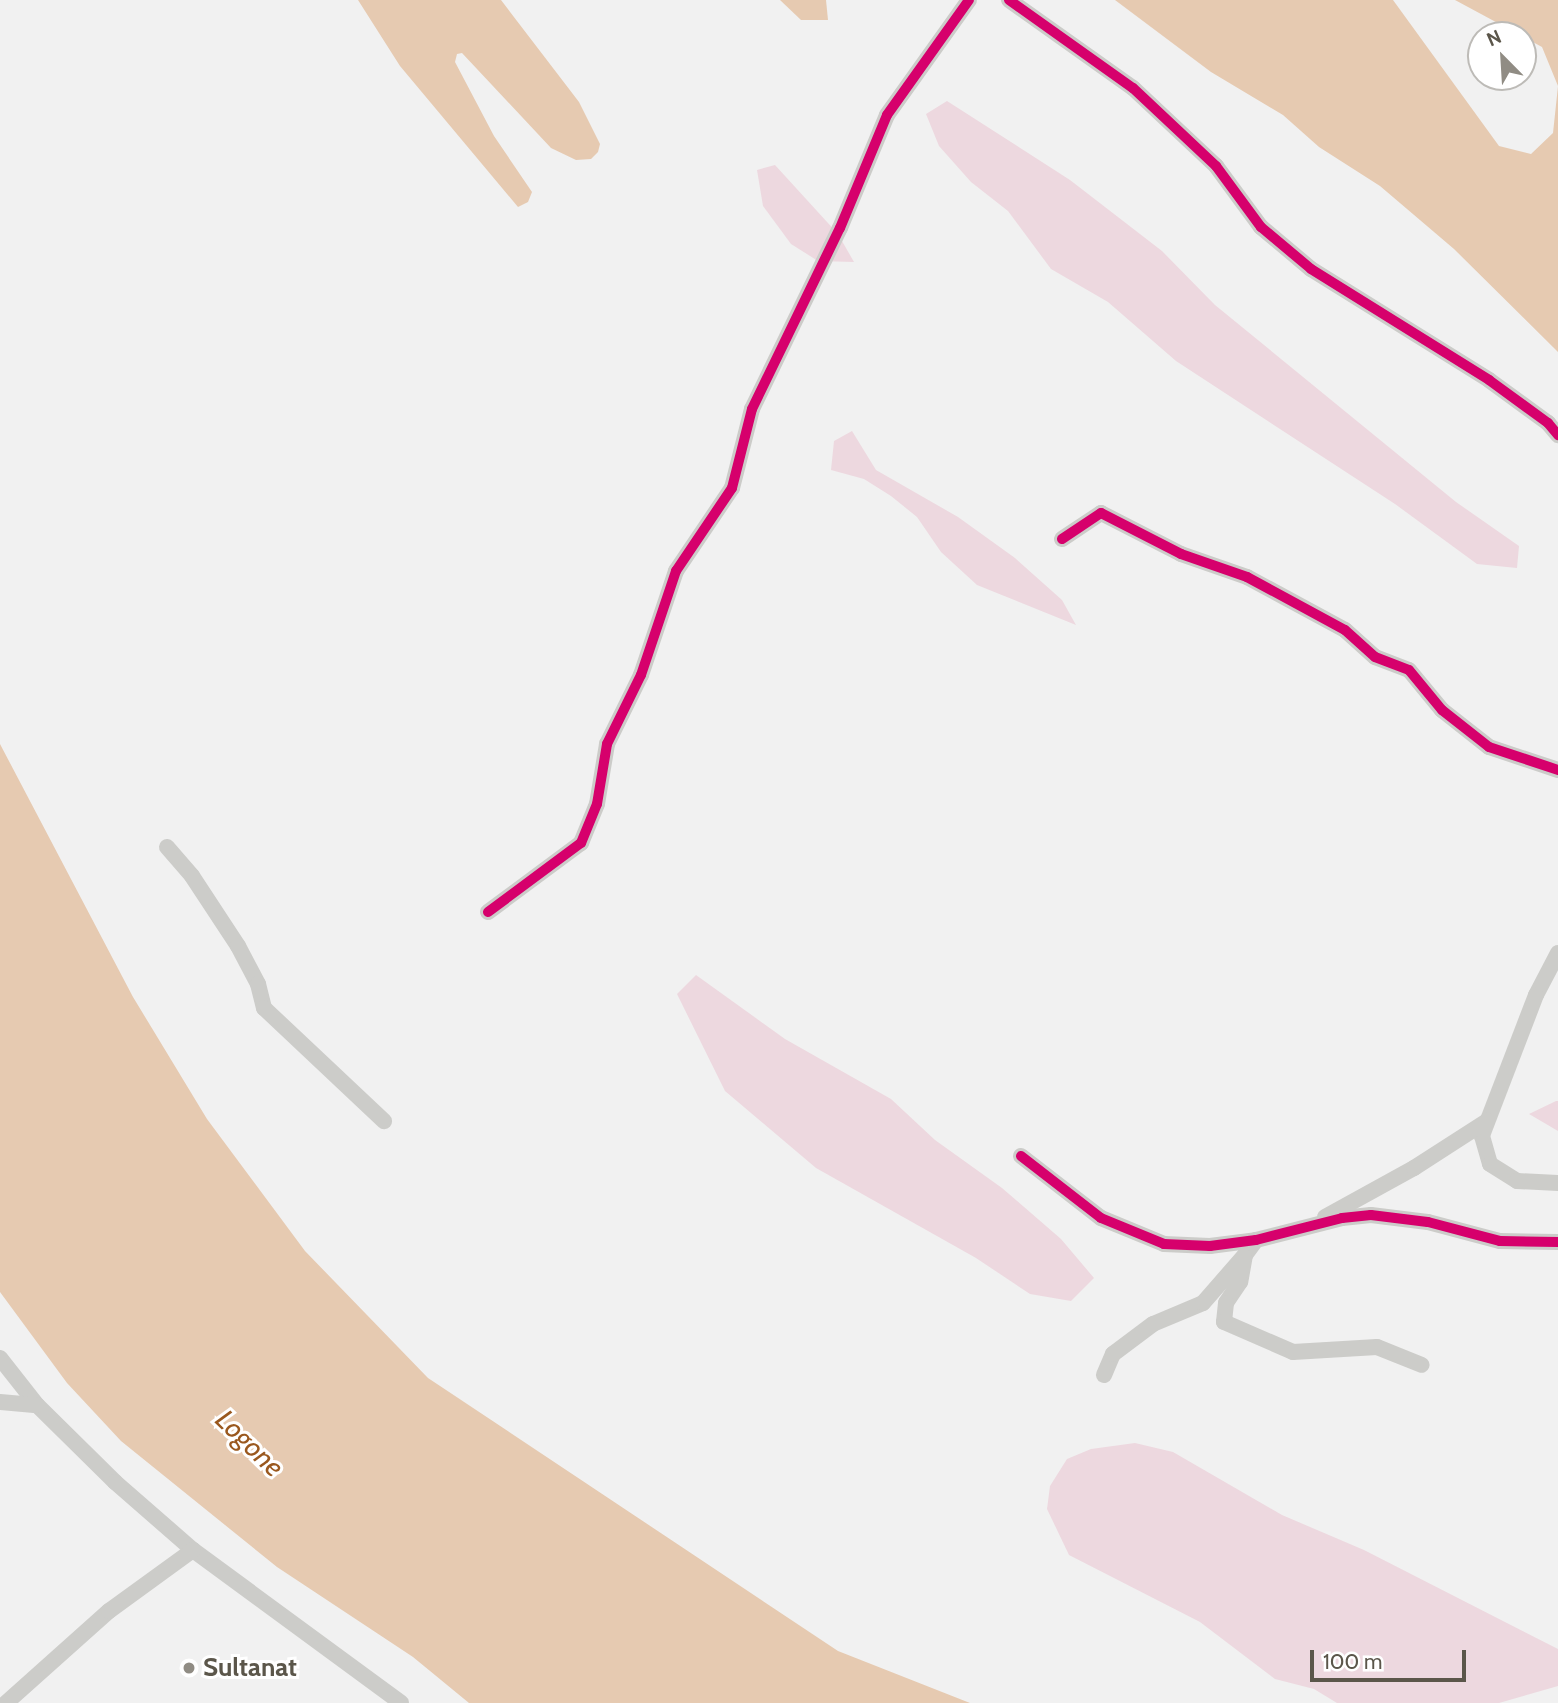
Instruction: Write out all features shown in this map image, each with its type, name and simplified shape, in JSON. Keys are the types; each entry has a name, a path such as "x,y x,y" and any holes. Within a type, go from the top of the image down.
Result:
{"street":[{"path":"488,912 581,843 597,804 607,744 641,675 676,571 732,488 741,467 752,409 840,228 887,115 969,0"},
{"path":"1009,0 1133,88 1216,166 1261,227 1311,269 1489,380 1548,422 1558,435"},
{"path":"1062,539 1101,513 1181,554 1247,577 1345,630 1376,656 1409,670 1442,710 1489,747 1558,770"},
{"path":"167,848 231,936 258,984 264,1008 384,1121"},
{"path":"1558,953 1536,995 1482,1136 1490,1164 1517,1181 1558,1182"},
{"path":"1314,1224 1487,1121"},
{"path":"1021,1156 1101,1218 1142,1238 1187,1247 1255,1240 1314,1224 1371,1215 1400,1216 1500,1241 1558,1242"},
{"path":"1104,1375 1113,1354 1153,1324 1203,1303 1255,1240"},
{"path":"1245,1255 1240,1282 1226,1303 1224,1322 1293,1352 1377,1347 1422,1365"},
{"path":"0,1358 37,1405 114,1482 193,1550 401,1703"},
{"path":"0,1402 37,1405"},
{"path":"6,1703 109,1611 193,1550"}],"shaded area":[{"path":"947,101 1070,180 1162,251 1215,305 1456,502 1519,546 1517,568 1477,564 1395,504 1176,361 1108,302 1051,269 1008,211 971,182 939,146 926,114"},
{"path":"775,165 838,234 854,262 818,261 791,244 763,206 757,170"},
{"path":"852,431 876,470 958,517 1015,558 1062,600 1076,625 977,585 941,552 917,517 891,496 864,479 831,470 834,441"},
{"path":"696,975 785,1039 891,1099 935,1140 1002,1188 1061,1239 1094,1278 1071,1301 1030,1294 976,1258 816,1168 725,1091 677,994"},
{"path":"1556,1101 1558,1131 1529,1114"},
{"path":"1135,1443 1173,1452 1282,1515 1364,1550 1558,1649 1558,1686 1499,1703 1337,1703 1314,1689 1275,1679 1200,1622 1069,1555 1047,1509 1050,1486 1067,1459 1091,1449"}],"water":[{"path":"358,0 501,0 579,102 600,144 598,152 591,159 576,160 551,148 462,53 457,54 455,62 494,136 532,192 528,202 518,207 400,66"},
{"path":"780,0 826,0 828,20 801,20"},
{"path":"1115,0 1393,0 1499,146 1531,154 1553,133 1558,86 1558,352 1454,249 1380,186 1319,147 1283,115 1211,72"},
{"path":"1455,0 1558,0 1558,86 1542,47 1537,44 1537,21 1494,21"},
{"name":"Logone","path":"0,744 133,997 207,1119 305,1251 428,1378 838,1651 970,1703 469,1703 413,1657 277,1567 121,1441 67,1383 0,1292"}],"cycle path":[{"path":"488,912 581,843 597,804 607,744 641,675 676,571 732,488 752,409 840,228 887,115 969,0"},
{"path":"1009,0 1133,88 1216,166 1261,227 1311,269 1489,380 1548,423 1558,435"},
{"path":"1062,539 1101,513 1181,554 1247,577 1345,630 1375,657 1409,670 1442,710 1489,747 1558,770"},
{"path":"1021,1156 1101,1218 1164,1244 1210,1246 1256,1240 1342,1218 1371,1215 1428,1222 1500,1241 1558,1242"}],"place":[{"name":"Sultanat","path":"189,1668"}]}
